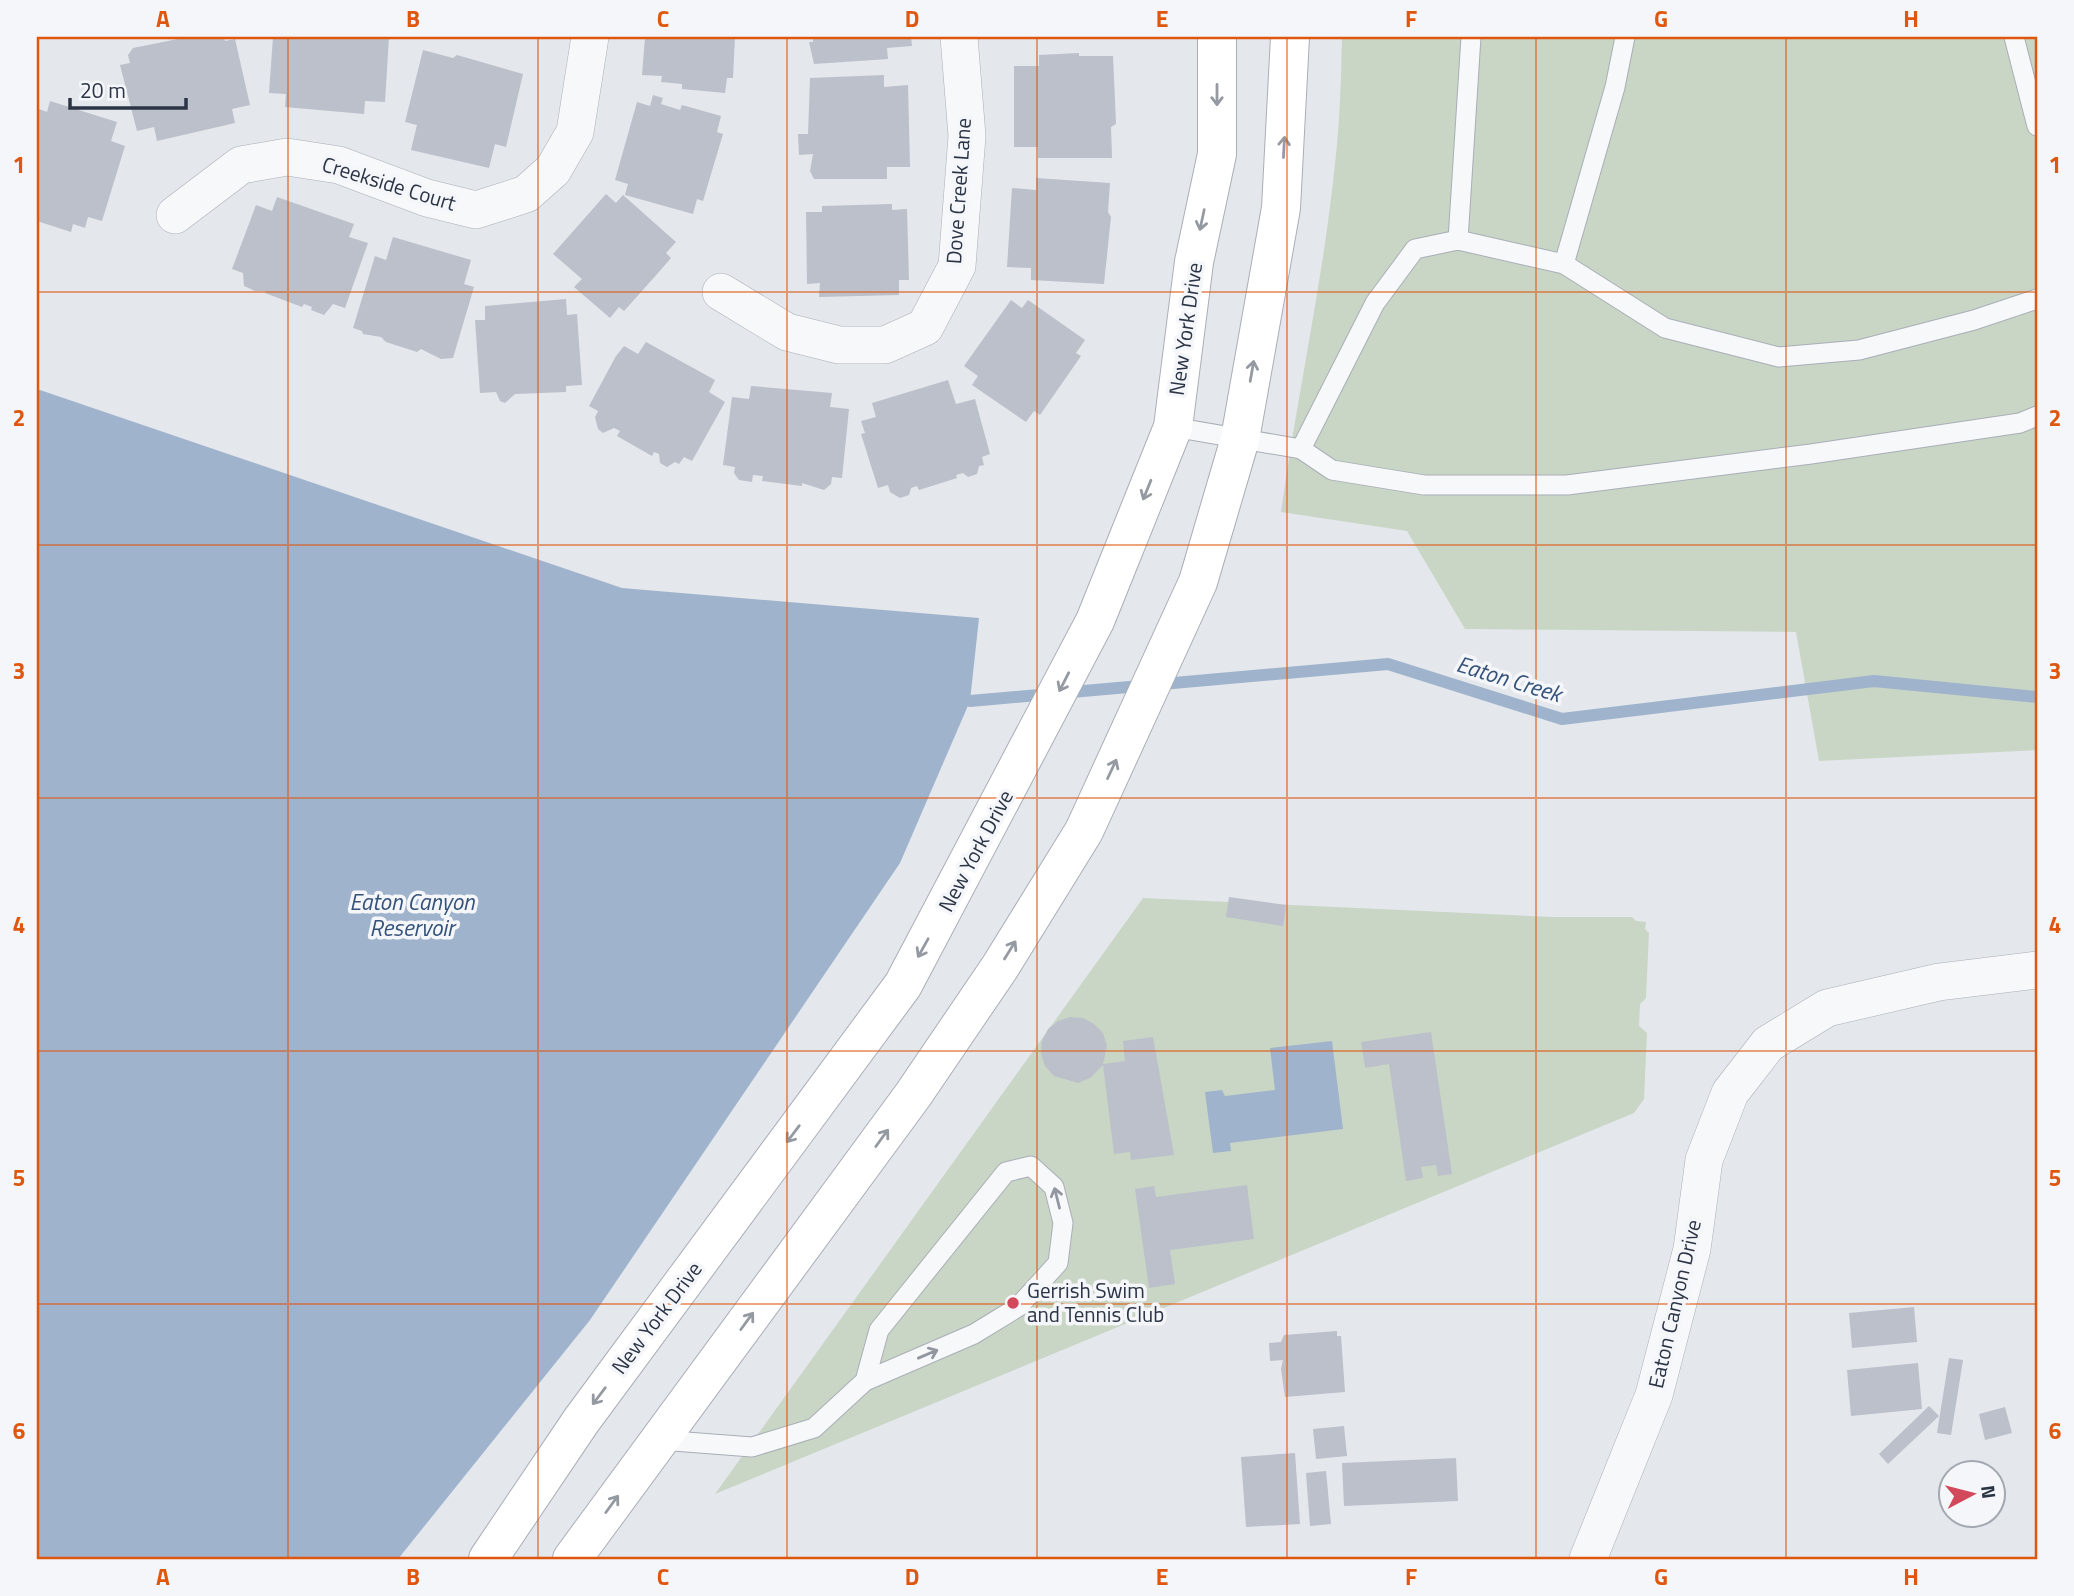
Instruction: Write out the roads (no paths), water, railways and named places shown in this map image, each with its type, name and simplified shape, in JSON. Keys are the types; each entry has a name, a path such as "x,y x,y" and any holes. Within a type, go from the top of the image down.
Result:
{"main road":[{"name":"New York Drive","path":"488,1559 581,1421 903,985 968,867 1095,621 1173,427 1194,262 1217,154 1217,37"},
{"path":"572,1559 914,1095 1000,967 1084,831 1198,582 1240,439 1281,208 1290,37"}],"street":[{"name":"Creekside Court","path":"175,215 241,164 287,157 339,165 427,198 476,210 526,194 554,170 575,132 590,37"},
{"name":"Dove Creek Lane","path":"721,292 787,332 839,345 885,345 925,327 957,266 967,135 959,37"},
{"name":"Eaton Canyon Drive","path":"1588,1559 1654,1395 1692,1249 1704,1160 1730,1093 1768,1045 1827,1008 1939,982 2037,970"}],"lane":[{"path":"1458,240 1471,37"},
{"path":"1564,264 1615,86 1625,37"},
{"path":"2014,37 2037,126"},
{"path":"1301,449 1375,303 1415,249 1458,240 1564,264 1665,327 1780,357 1859,350 1974,320 2037,299"},
{"path":"1173,427 1301,449 1332,470 1424,485 1567,485 1811,454 2020,423 2037,416"},
{"path":"660,1440 752,1447 814,1428 865,1381 975,1335 1018,1307 1058,1263 1063,1223 1055,1187 1031,1166 1006,1172 879,1329 865,1381"}],"water":[{"name":"Eaton Canyon Reservoir","path":"37,389 622,588 979,618 970,701 900,863 590,1320 398,1559 37,1559"},
{"path":"1332,1041 1343,1129 1230,1143 1231,1151 1213,1153 1205,1092 1222,1090 1225,1096 1275,1090 1270,1048"}],"waterway":[{"name":"Eaton Creek","path":"970,701 1388,664 1562,719 1874,681 2037,697"}],"place":[{"name":"Gerrish Swim and Tennis Club","path":"1013,1303"}]}
